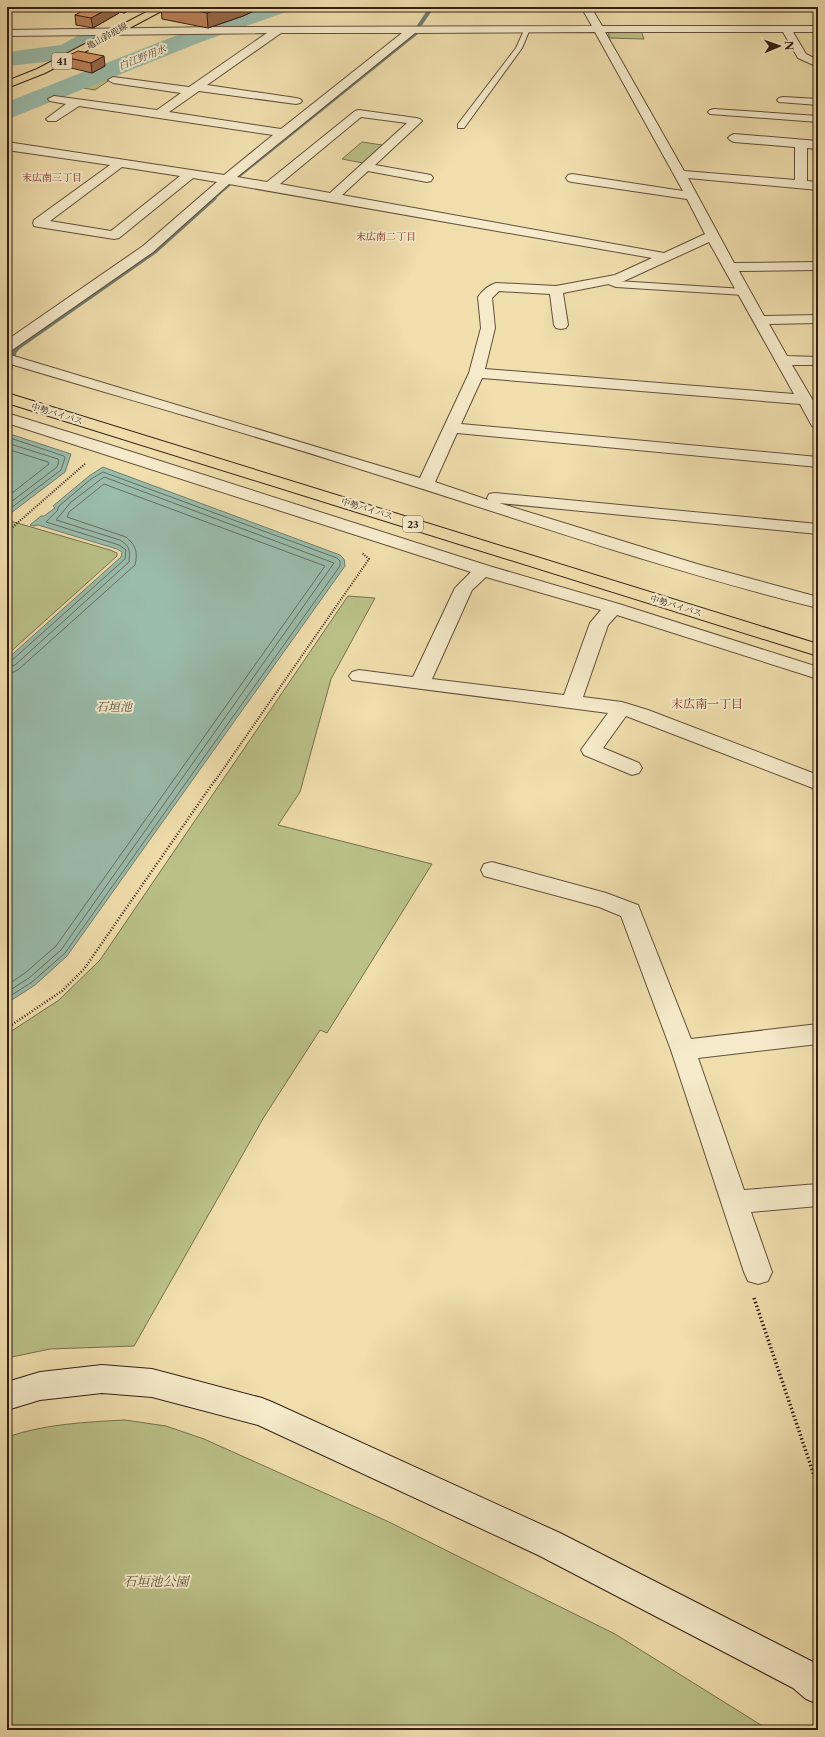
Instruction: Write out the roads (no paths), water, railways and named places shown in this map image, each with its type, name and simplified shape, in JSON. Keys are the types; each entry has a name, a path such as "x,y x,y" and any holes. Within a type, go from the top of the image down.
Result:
{"main road":[{"name":"亀山鈴鹿線","path":"7,85 48,68 115,31 164,7"},
{"name":"中勢バイパス","path":"7,398 818,650"}],"street":[{"path":"586,7 680,174 712,236 818,423"},
{"path":"786,29 802,56 818,64"},
{"path":"7,33 218,30 818,29"},
{"path":"159,114 278,30"},
{"path":"7,347 148,250 233,181 283,133 413,30"},
{"path":"113,80 296,101"},
{"path":"54,99 283,133"},
{"path":"783,100 818,102"},
{"path":"52,119 77,102"},
{"path":"270,186 359,112 416,121 333,197"},
{"path":"714,112 818,119"},
{"path":"174,127 186,118"},
{"path":"734,138 818,145"},
{"path":"801,144 801,184"},
{"path":"7,146 189,175 270,186 666,257"},
{"path":"118,164 39,223 114,235 189,175"},
{"path":"365,167 427,178"},
{"path":"680,174 818,186"},
{"path":"572,178 692,196"},
{"path":"425,485 477,373 488,328 485,297 496,287 556,290 619,278 712,236"},
{"path":"729,266 818,266"},
{"path":"556,290 561,325"},
{"path":"760,320 818,320"},
{"path":"7,358 371,467 691,568 818,603"},
{"path":"783,360 818,360"},
{"path":"477,373 805,400"},
{"path":"7,418 483,570 612,608 818,673"},
{"path":"451,428 818,462"},
{"path":"452,493 818,529"},
{"path":"420,683 464,588 483,570"},
{"path":"572,701 599,623 612,608"},
{"path":"359,676 622,708 818,783"},
{"path":"622,708 591,750 632,768"},
{"path":"492,870 606,901 630,911 683,1050 736,1202 758,1272"},
{"path":"683,1050 818,1034"},
{"path":"736,1202 818,1195"},
{"path":"7,1396 40,1386 102,1379 152,1383 262,1412 549,1544 805,1676 818,1687"}],"lane":[{"path":"461,126 519,48 527,29"},
{"path":"606,280 616,284 744,292"}],"water":[{"path":"7,433 71,454 65,472 7,516"},
{"name":"石垣池","path":"103,467 340,555 344,559 345,566 67,956 35,985 7,1003 7,659 121,557 122,552 117,549 38,525 30,525 41,516 44,516 55,508 53,506 89,476"}],"waterway":[{"name":"白江野用水","path":"7,111 193,37 278,7"},
{"path":"419,26 432,7"},
{"path":"212,199 237,177 416,33"},
{"name":"白江野用水","path":"7,59 67,51 91,38"},
{"path":"7,379 14,352 18,347 155,251 214,198"}],"district":[{"name":"末広南三丁目","path":"52,177"},
{"name":"末広南二丁目","path":"386,236"},
{"name":"末広南一丁目","path":"707,704"}],"park label":[{"name":"石垣池公園","path":"156,1581"}]}
